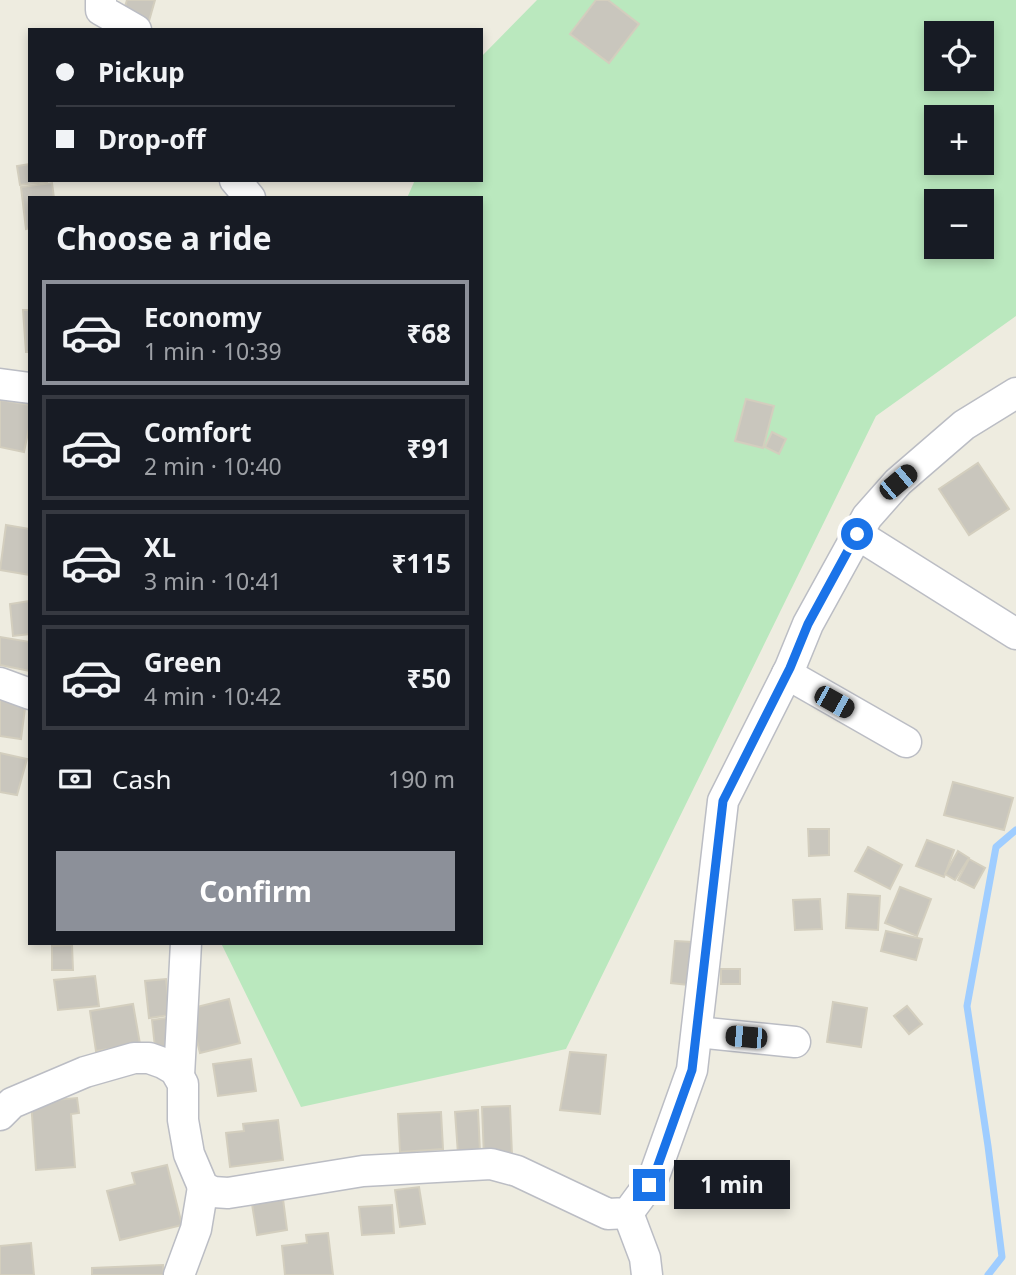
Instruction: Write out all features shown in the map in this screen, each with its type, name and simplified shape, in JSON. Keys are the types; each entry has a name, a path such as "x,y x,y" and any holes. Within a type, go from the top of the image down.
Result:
{"street":[{"path":"102,0 101,10 132,28"},
{"path":"237,182 248,196"},
{"path":"0,384 28,388"},
{"path":"628,1213 653,1179 692,1070 723,801 787,674 808,624 867,517 898,482 964,425 1016,393"},
{"path":"857,534 1016,634"},
{"path":"787,674 906,742"},
{"path":"0,683 28,693"},
{"path":"179,1076 186,945"},
{"path":"697,1032 795,1042"},
{"path":"0,1115 12,1103 85,1072 134,1058 149,1058 174,1070 183,1084 183,1120 189,1154 203,1187 196,1229 178,1275"},
{"path":"203,1187 214,1192 228,1193 363,1171 491,1164 517,1171 608,1214 628,1213"},
{"path":"628,1213 645,1258 648,1275"}],"green space":[{"path":"537,0 1016,0 1016,316 876,416 566,1049 301,1107 222,945 483,945 483,196 408,196 414,182 483,182 483,55"}],"building":[{"path":"127,0 155,0 149,21 123,13"},
{"path":"596,0 608,0 639,24 609,63 570,34"},
{"path":"28,164 28,182 48,182 20,185 17,166"},
{"path":"52,183 54,196 28,196 26,229 21,187"},
{"path":"23,310 28,310 26,352"},
{"path":"746,399 774,406 763,448 735,441"},
{"path":"0,400 28,405 28,433 24,452 0,447"},
{"path":"772,432 786,439 779,454 765,447"},
{"path":"978,463 1009,509 969,535 939,489"},
{"path":"6,525 28,529 28,575 0,570"},
{"path":"28,601 28,634 13,636 10,604"},
{"path":"0,637 28,642 28,671 0,665"},
{"path":"0,690 27,693 21,739 0,736"},
{"path":"0,753 27,759 17,795 0,792"},
{"path":"953,782 1013,798 1004,830 944,815"},
{"path":"808,829 829,829 829,855 809,856"},
{"path":"927,840 954,850 944,877 916,866"},
{"path":"868,847 902,865 890,889 855,871"},
{"path":"958,851 969,858 955,880 945,874"},
{"path":"969,859 985,868 974,888 958,880"},
{"path":"900,887 931,899 917,936 885,923"},
{"path":"848,894 880,896 878,930 846,928"},
{"path":"820,899 822,929 795,930 793,900"},
{"path":"886,931 922,939 916,960 881,951"},
{"path":"675,941 692,942 688,985 671,983"},
{"path":"72,945 73,970 52,970 52,946"},
{"path":"721,969 740,969 740,984 721,984"},
{"path":"95,976 99,1006 58,1010 54,980"},
{"path":"166,979 170,1015 149,1018 145,981"},
{"path":"229,999 240,1043 200,1053 189,1009"},
{"path":"833,1002 867,1008 861,1047 827,1042"},
{"path":"133,1004 140,1044 96,1051 90,1011"},
{"path":"907,1006 922,1024 909,1034 894,1016"},
{"path":"173,1017 178,1054 156,1056 152,1020"},
{"path":"570,1052 606,1055 600,1114 560,1110"},
{"path":"251,1059 256,1091 218,1096 213,1064"},
{"path":"77,1098 79,1113 71,1114 75,1167 36,1170 31,1102"},
{"path":"510,1106 512,1155 484,1157 482,1107"},
{"path":"478,1110 480,1152 458,1154 455,1112"},
{"path":"441,1112 443,1149 400,1152 398,1114"},
{"path":"278,1120 283,1160 230,1167 226,1133 244,1131 243,1124"},
{"path":"167,1165 182,1225 120,1240 107,1191 135,1184 132,1173"},
{"path":"419,1187 425,1224 400,1227 395,1190"},
{"path":"283,1199 287,1230 257,1235 252,1204"},
{"path":"392,1205 394,1233 362,1235 359,1207"},
{"path":"328,1233 333,1275 285,1275 282,1246 307,1243 306,1235"},
{"path":"31,1243 34,1275 0,1275 0,1246"},
{"path":"163,1265 164,1275 92,1275 92,1268"}],"waterway":[{"path":"988,1275 1002,1257 967,1006 996,847 1016,830"}],"route":[{"path":"649,1185 692,1070 723,801 790,668 808,624 857,534"}]}
